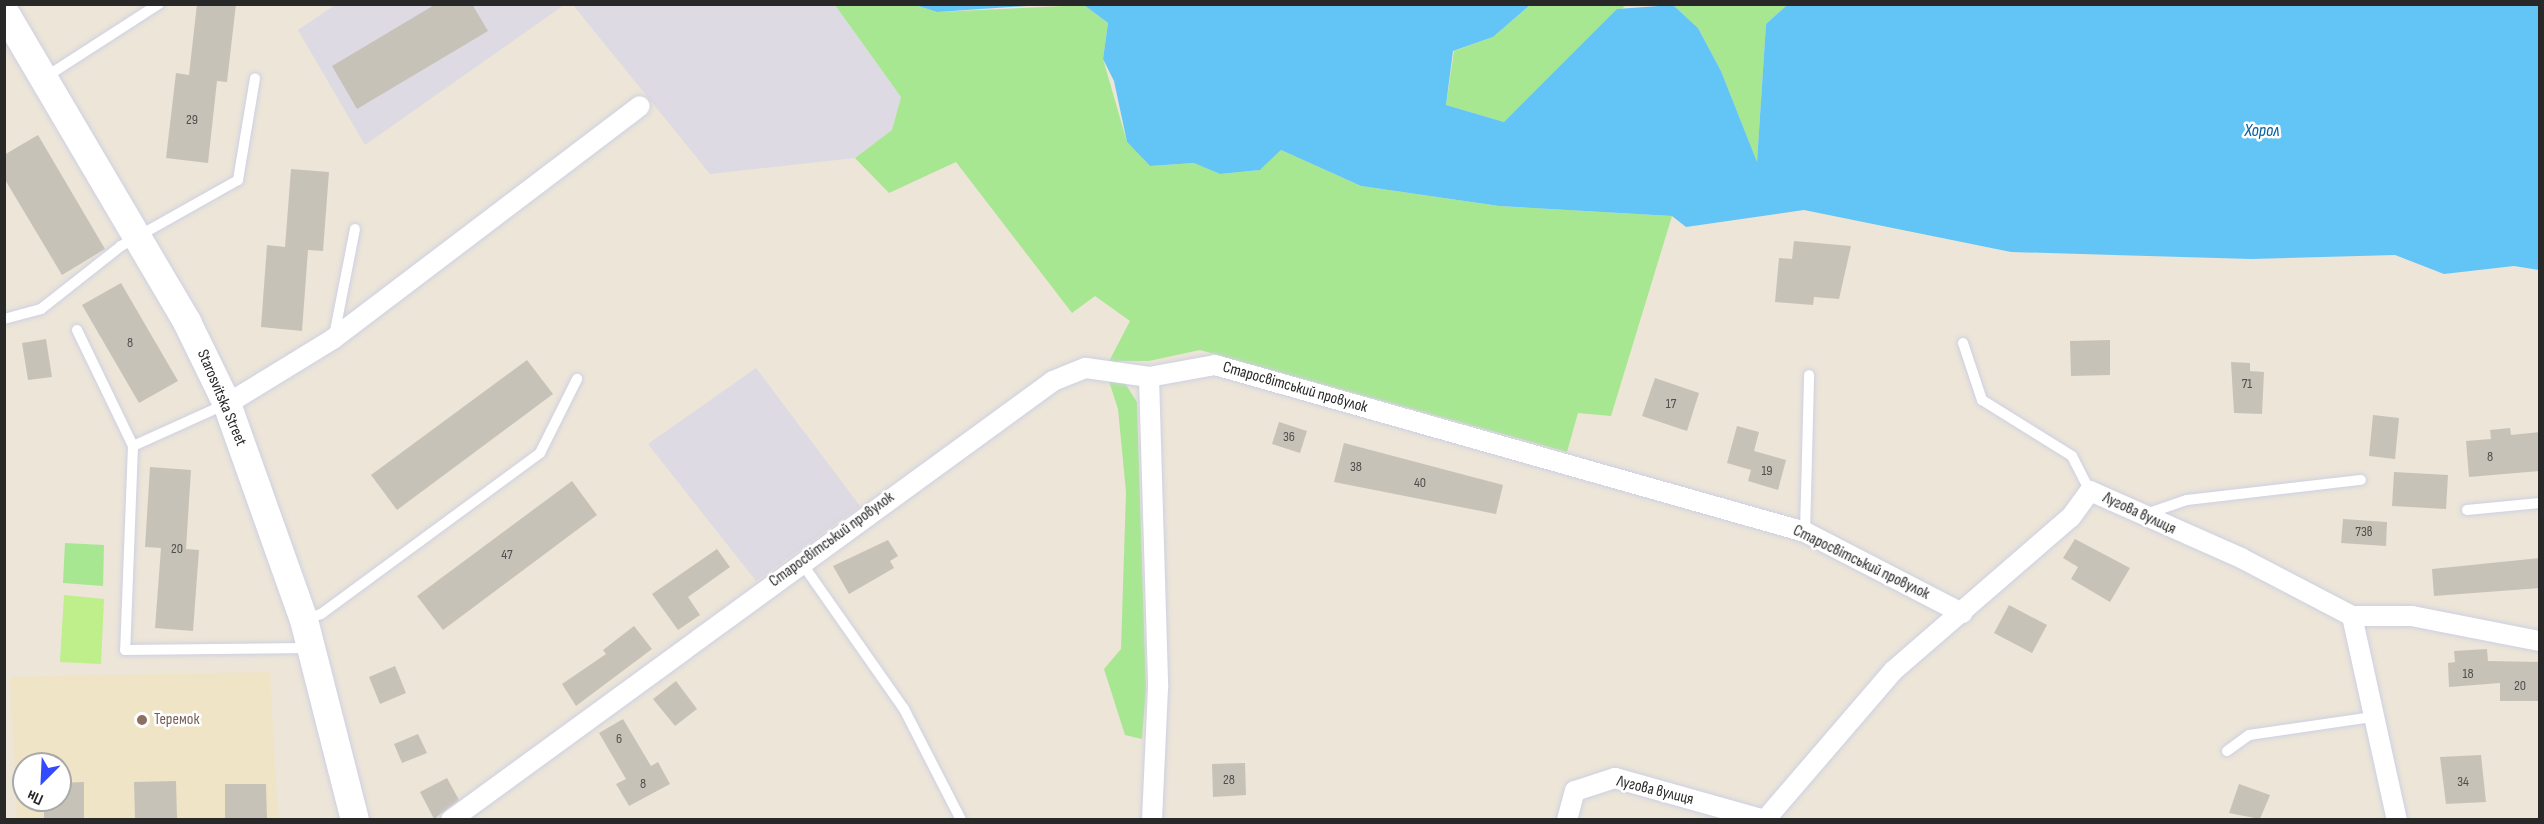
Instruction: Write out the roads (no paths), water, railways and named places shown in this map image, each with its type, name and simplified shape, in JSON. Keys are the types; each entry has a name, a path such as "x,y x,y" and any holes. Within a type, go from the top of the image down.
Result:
{"street":[{"name":"Starosvitska Street","path":"4,11 138,236 227,404 304,620 355,819"},
{"path":"227,404 333,339 640,106"},
{"name":"Старосвітський провулок","path":"451,819 558,746 801,562 1053,381 1086,368 1149,377 1215,366 1805,532 1962,613"},
{"path":"1149,377 1158,688 1152,819"},
{"name":"Лугова вулиця","path":"1567,819 1575,791 1616,778 1764,819 1893,671 2071,517 2090,491 2141,516 2241,558 2352,616"},
{"path":"2397,819 2372,717 2352,616 2412,616 2540,641"}],"lane":[{"path":"44,79 159,4"},
{"path":"4,319 41,309 138,236 238,180 255,78"},
{"path":"333,339 355,230"},
{"path":"77,330 133,446 125,650 311,648"},
{"path":"1963,343 1982,400 2072,456 2090,491"},
{"path":"1805,532 1809,375"},
{"path":"304,620 321,614 540,453 577,379"},
{"path":"133,446 227,404"},
{"path":"2141,516 2187,500 2361,480"},
{"path":"2467,510 2540,503"},
{"path":"801,562 904,709 961,819"},
{"path":"2227,751 2249,735 2372,717"}],"water":[{"path":"915,4 1042,5 937,12"},
{"name":"Хорол","path":"1084,5 1530,5 1493,37 1453,51 1446,105 1504,122 1617,9 1673,5 1698,28 1721,71 1757,162 1766,24 1787,5 2539,5 2539,270 2514,266 2444,274 2395,255 2251,259 2011,252 1804,210 1686,227 1672,216 1499,206 1361,186 1281,150 1260,170 1220,174 1194,163 1150,166 1127,142 1114,81 1103,59 1108,23"}],"place":[{"name":"Теремок","path":"142,720"}]}
